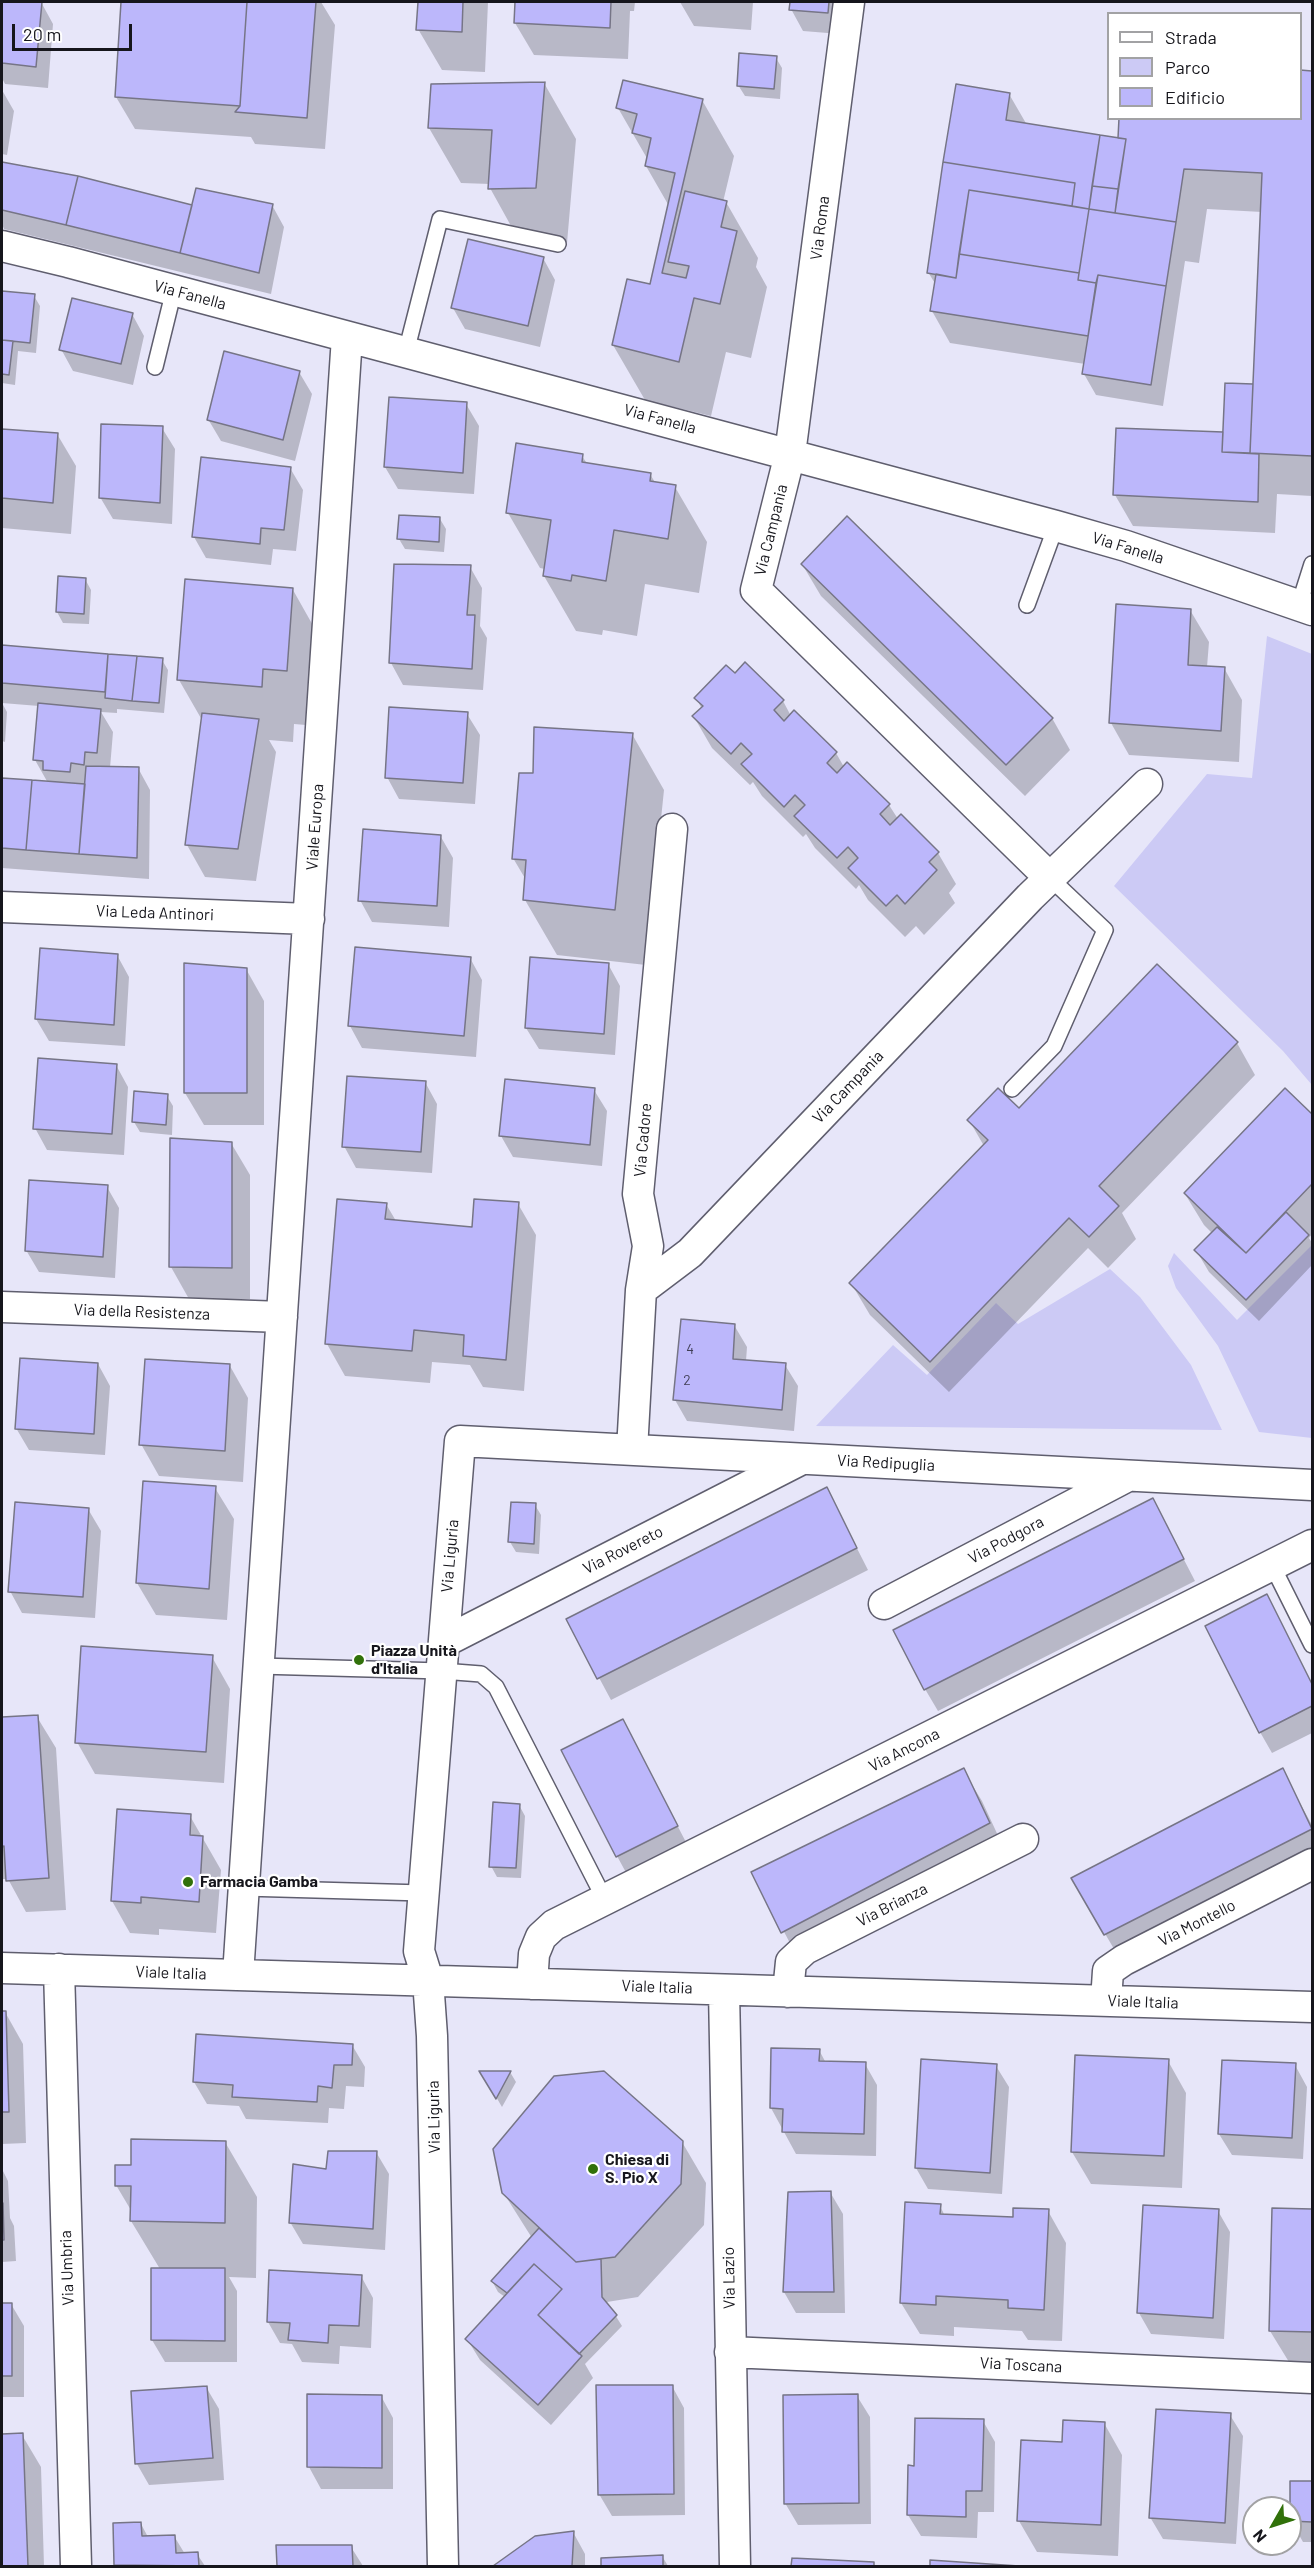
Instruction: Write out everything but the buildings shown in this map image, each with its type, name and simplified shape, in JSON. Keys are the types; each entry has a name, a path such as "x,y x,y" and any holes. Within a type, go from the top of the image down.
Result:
{"street":[{"name":"Via Roma","path":"790,454 849,2"},
{"name":"Via Fanella","path":"2,246 1056,526 1126,546 1306,608"},
{"name":"Viale Europa","path":"282,1317 347,337"},
{"name":"Via Campania","path":"790,454 756,590 1050,878"},
{"name":"Via Campania","path":"641,1290 690,1253 1050,878 1147,784"},
{"name":"Via Cadore","path":"632,1450 641,1290 648,1246 638,1194 672,830"},
{"name":"Via Leda Antinori","path":"2,907 309,919"},
{"name":"Via della Resistenza","path":"2,1307 282,1317"},
{"path":"238,1975 282,1317"},
{"name":"Via Redipuglia","path":"460,1441 1312,1485"},
{"name":"Via Liguria","path":"443,2566 432,2048 428,1980 419,1951 460,1441"},
{"name":"Via Rovereto","path":"443,1656 802,1459"},
{"name":"Via Podgora","path":"884,1604 1129,1475"},
{"name":"Via Ancona","path":"532,1984 534,1954 541,1937 554,1925 1312,1545"},
{"name":"Via Brianza","path":"788,1992 790,1962 805,1949 1023,1839"},
{"name":"Via Montello","path":"1107,2001 1108,1971 1124,1960 1312,1864"},
{"name":"Viale Italia","path":"2,1968 1312,2007"},
{"name":"Via Umbria","path":"59,1969 76,2566"},
{"name":"Via Lazio","path":"724,1990 735,2566"},
{"name":"Via Toscana","path":"730,2352 1312,2378"}],"lane":[{"path":"406,352 440,219 558,244"},
{"path":"155,367 174,290"},
{"path":"1027,605 1056,526"},
{"path":"1306,608 1312,564"},
{"path":"1012,1089 1054,1046 1105,930 1050,878"},
{"path":"1272,1565 1312,1645"},
{"path":"259,1666 443,1656 481,1674 496,1687 605,1900"},
{"path":"244,1888 423,1893"}],"green space":[{"path":"1267,636 1312,654 1312,1085 1283,1051 1114,886 1207,774 1252,778"},
{"path":"1312,1245 1312,1438 1259,1432 1218,1346 1176,1288 1168,1266 1174,1253 1237,1320"},
{"path":"1110,1269 1140,1297 1191,1365 1222,1430 816,1426 893,1345 927,1375 996,1303 1018,1324"}],"place":[{"name":"Piazza Unità d'Italia","path":"359,1660"},
{"name":"Farmacia Gamba","path":"188,1882"},
{"name":"Chiesa di S. Pio X","path":"593,2169"}]}
